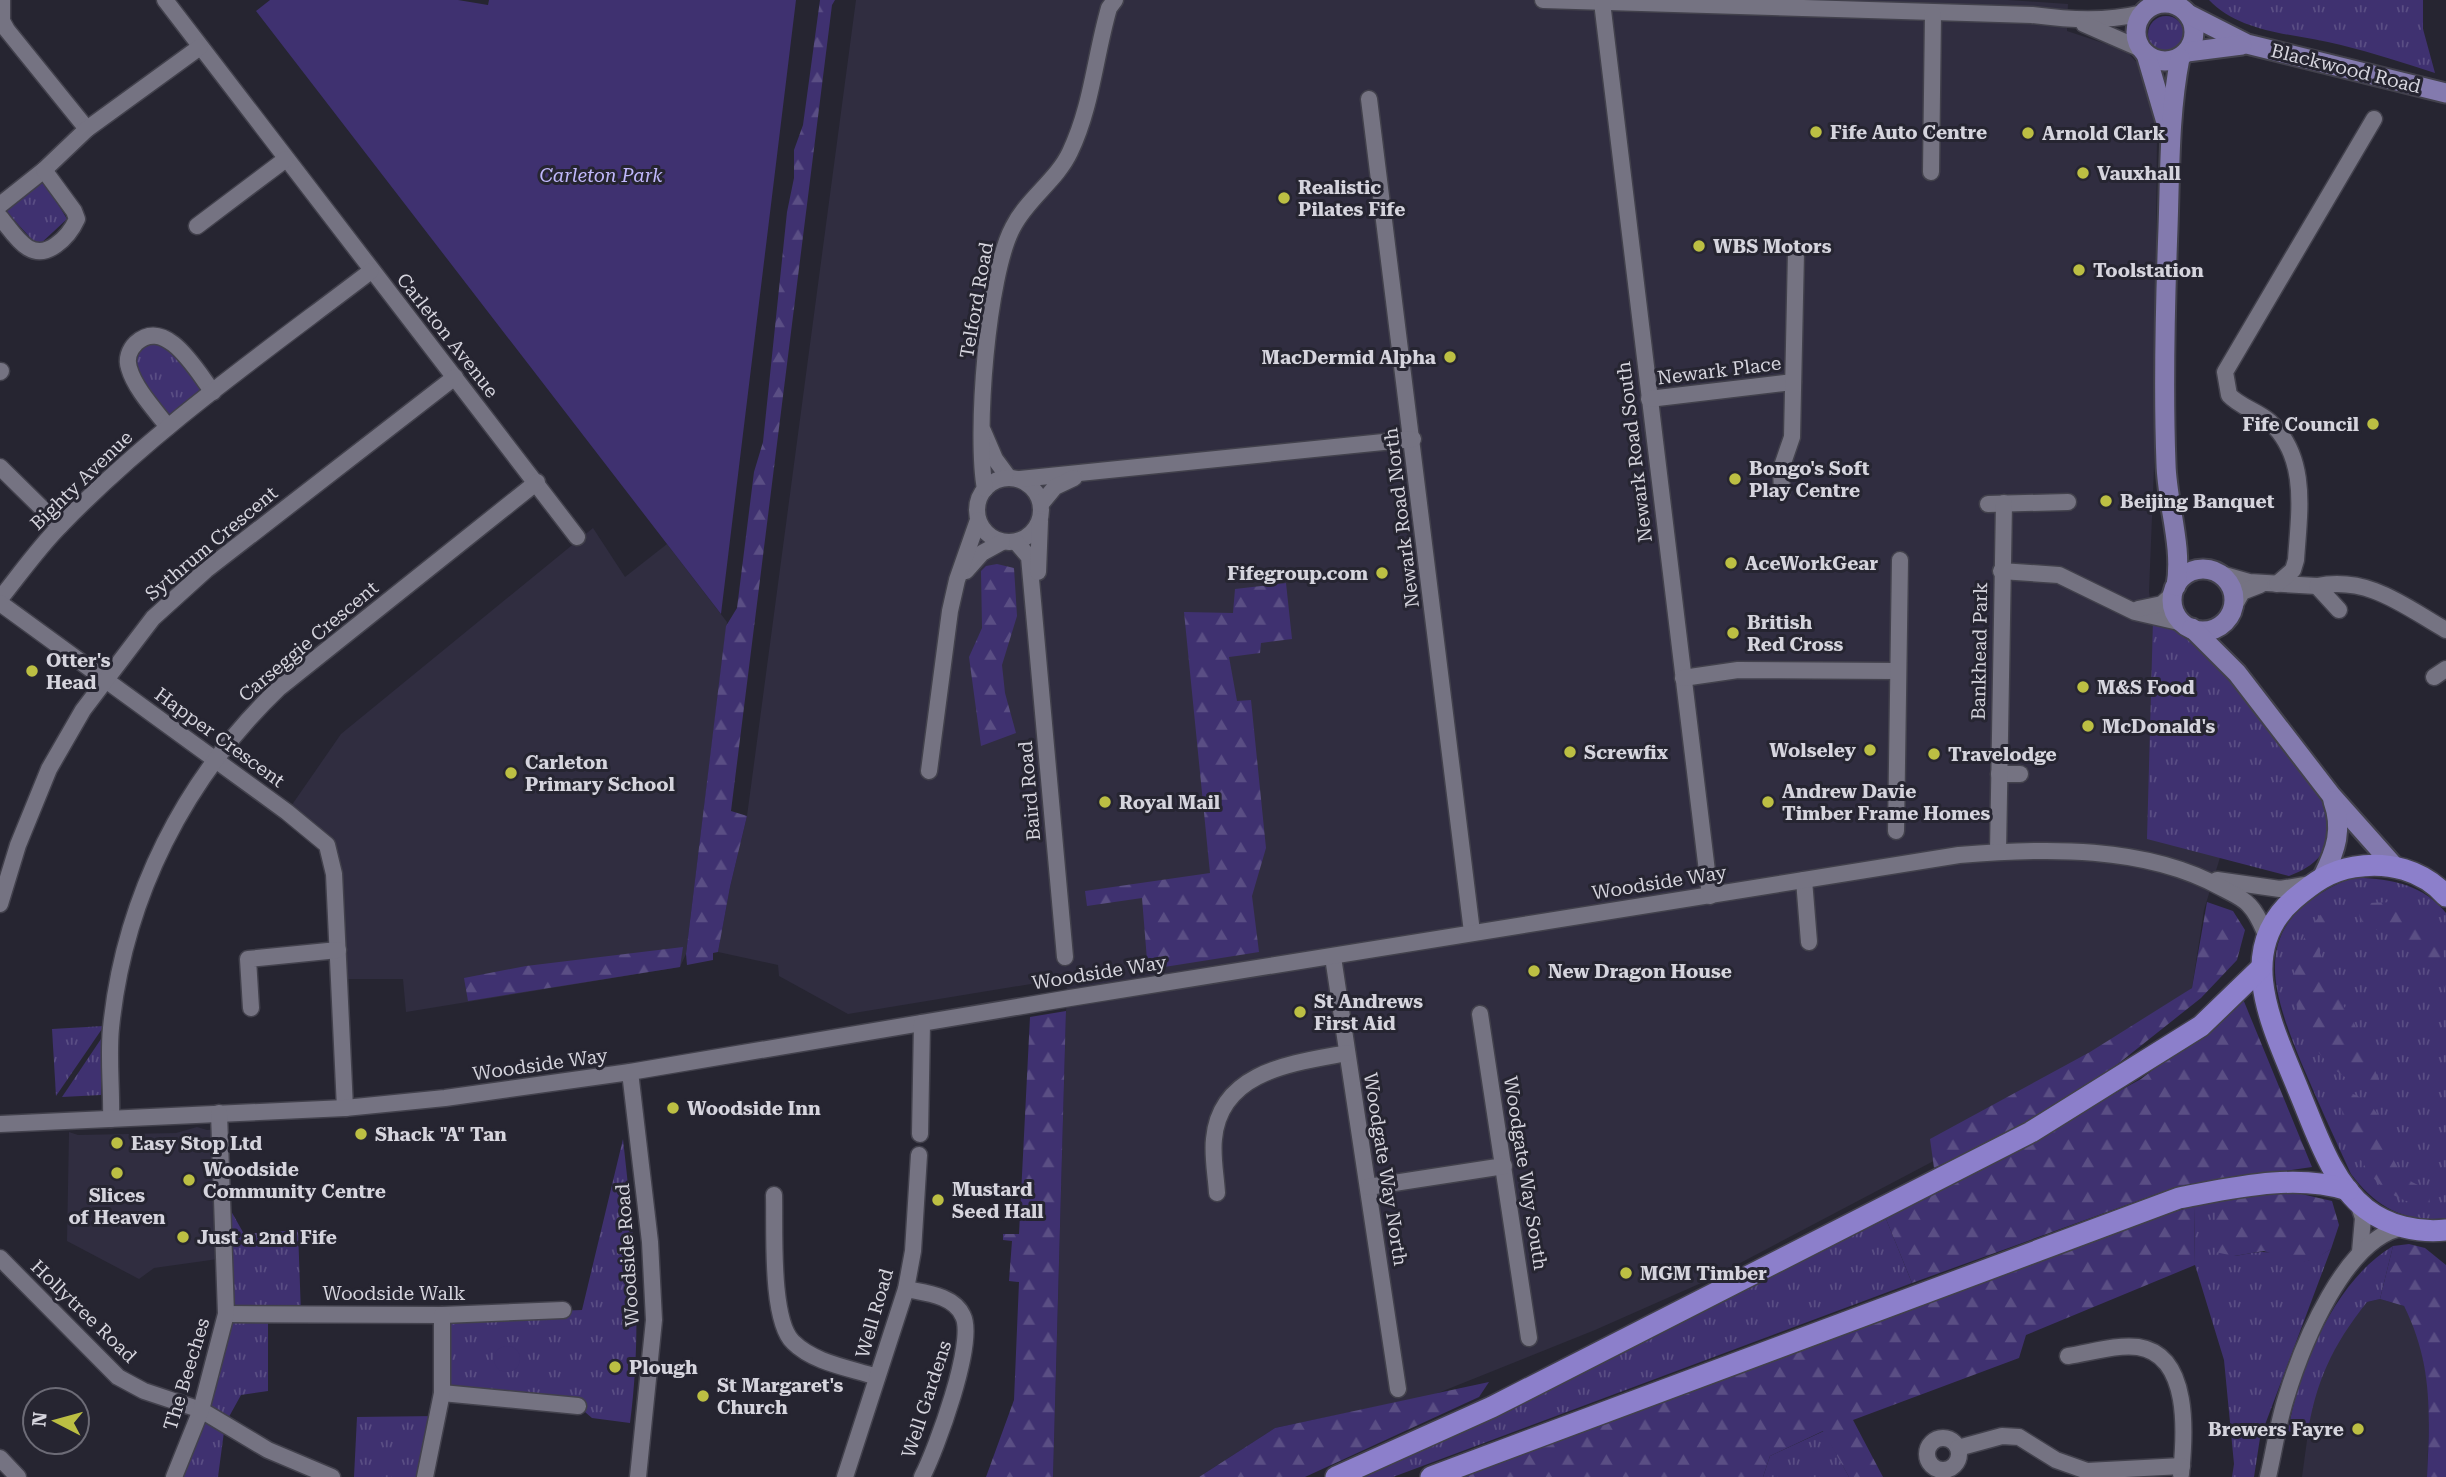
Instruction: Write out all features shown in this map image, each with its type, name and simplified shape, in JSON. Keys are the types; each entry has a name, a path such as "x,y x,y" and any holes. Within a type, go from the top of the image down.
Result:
{"highway":[{"path":"2441,1235 2404,1227 2376,1216 2352,1195 2326,1153 2267,1012 2261,968 2267,937 2284,907 2317,880 2360,866 2395,867 2442,888"},
{"path":"1336,1477 1492,1407 2031,1132 2201,1026 2261,968"},
{"path":"1431,1477 2179,1198 2235,1188 2288,1183 2318,1184 2352,1195"}],"main road":[{"path":"2170,144 2159,90 2136,30 2149,6 2167,3 2183,7 2247,44"},
{"path":"2183,7 2194,33 2174,89 2170,144 2165,374 2166,464 2178,567 2173,606 2188,626 2237,673 2331,795 2395,867"},
{"path":"2144,52 2162,61 2247,44"},
{"name":"Blackwood Road","path":"2247,44 2446,93"},
{"path":"2174,530 2185,553 2201,569"},
{"path":"2174,590 2190,572 2201,569 2221,574 2232,589 2230,613 2225,629 2237,673"},
{"path":"2188,626 2211,629 2230,613"},
{"path":"2317,880 2333,857 2339,832 2339,817 2331,795"}],"street":[{"path":"2,0 0,12 7,30 87,129"},
{"name":"Carleton Avenue","path":"165,0 578,537"},
{"name":"Telford Road","path":"985,489 980,462 981,425 986,365 1004,245 1025,208 1070,154 1088,102 1109,8 1115,0"},
{"path":"1544,0 2032,15 2075,20 2114,20 2149,6"},
{"name":"Newark Road South","path":"1602,2 1710,896"},
{"path":"1931,172 1933,14"},
{"path":"2075,20 2144,52"},
{"path":"0,205 44,170 87,129 200,47"},
{"name":"Newark Road North","path":"1369,99 1472,932"},
{"path":"2230,613 2242,592 2270,584 2293,570 2300,494 2297,472 2283,438 2269,421 2229,395 2225,372 2374,119"},
{"path":"197,226 286,159"},
{"path":"0,217 26,248 34,252 51,249 68,235 77,219 44,170"},
{"name":"Newark Place","path":"1782,492 1781,468 1792,437 1796,252"},
{"name":"Bighty Avenue","path":"0,601 60,526 167,428 371,271"},
{"path":"167,428 129,370 129,353 139,341 153,336 169,340 213,392"},
{"name":"Sythrum Crescent","path":"0,904 18,845 49,769 83,710 153,618 206,570 454,377"},
{"name":"Newark Place","path":"1649,399 1793,382"},
{"name":"Telford Road","path":"981,425 995,459 1014,479"},
{"path":"929,771 957,580 978,520 977,505 991,483 1413,439"},
{"path":"0,467 60,526"},
{"path":"957,580 982,553 1031,534 1055,487 1079,475"},
{"path":"1014,479 1034,489 1041,512"},
{"name":"Carseggie Crescent","path":"111,1119 111,1027 133,929 167,836 214,759 243,723 279,688 537,482"},
{"name":"Bankhead Park","path":"1998,852 2001,570 1996,503 2068,502"},
{"name":"Baird Road","path":"1035,621 1041,512"},
{"path":"978,520 992,538 1009,542"},
{"name":"Baird Road","path":"1009,542 1029,557 1065,957"},
{"path":"1896,831 1896,671 1900,560"},
{"name":"Bankhead Park","path":"2001,570 2059,575 2125,608 2188,626"},
{"path":"2221,574 2270,584 2348,584 2381,590 2446,630"},
{"path":"2318,586 2339,610"},
{"path":"2125,608 2152,608 2174,590"},
{"name":"Happer Crescent","path":"0,601 327,845 333,861 345,1108"},
{"path":"1683,678 1738,670 1896,671"},
{"path":"1999,774 2020,774"},
{"name":"Woodside Way","path":"0,1124 345,1108 445,1098 630,1072 1472,932 1934,859 1998,852 2036,850 2105,855 2140,860 2201,878 2280,889 2317,880"},
{"name":"Woodside Way","path":"2201,878 2247,902 2256,913 2267,937"},
{"path":"1804,880 1809,942"},
{"path":"251,1008 248,959 338,950"},
{"name":"Woodgate Way North","path":"1333,957 1398,1389"},
{"name":"Woodgate Way South","path":"1480,1014 1529,1338"},
{"path":"920,1134 922,1023"},
{"path":"1217,1193 1214,1139 1220,1110 1240,1083 1291,1063 1347,1053"},
{"name":"Woodside Road","path":"630,1072 649,1242 654,1320 638,1477"},
{"name":"The Beeches","path":"174,1477 201,1410 226,1314 219,1113"},
{"name":"Well Road","path":"845,1477 906,1289 913,1251 919,1155"},
{"path":"1367,1187 1504,1166"},
{"path":"774,1195 779,1305 784,1331 793,1342 815,1357 877,1377"},
{"path":"2352,1195 2363,1218 2360,1252"},
{"path":"2268,1477 2285,1399 2305,1346 2332,1292 2360,1252 2393,1229 2404,1227"},
{"name":"Hollytree Road","path":"0,1258 118,1377 144,1391 201,1410 268,1450 332,1477"},
{"name":"Well Gardens","path":"906,1289 951,1302 963,1315 967,1328 965,1355 922,1477"},
{"name":"Woodside Walk","path":"226,1314 442,1315 563,1310"},
{"path":"425,1477 442,1393 442,1315"},
{"path":"1958,1448 2001,1436 2019,1437 2056,1460 2087,1471 2181,1471 2181,1398 2176,1381 2165,1363 2153,1352 2136,1347 2067,1356"},
{"path":"442,1393 578,1406"},
{"path":"0,1458 18,1477"}],"shaded area":[{"path":"856,0 2008,0 2068,4 2067,31 2115,47 2129,54 2140,66 2157,134 2154,468 2149,592 2155,630 2222,851 2204,910 2192,988 2002,1125 1708,1280 1595,1330 1433,1395 1275,1428 1199,1477 1053,1477 1067,978 848,1014 779,976 778,965 718,952 747,816"},
{"name":"Carleton Primary School","path":"593,528 625,577 667,544 727,622 686,954 680,967 406,1012 403,979 339,979 333,861 287,812 341,734"},
{"path":"197,1127 219,1129 225,1258 154,1268 139,1279 67,1241 69,1132 78,1135 176,1133"},
{"path":"2380,1299 2404,1306 2418,1333 2430,1394 2427,1477 2302,1477 2313,1396 2329,1358 2346,1328 2367,1302"}],"green space":[{"name":"Carleton Park","path":"270,0 458,0 488,5 489,0 796,0 721,614 256,11"},
{"path":"820,0 835,0 832,5 731,811 747,816 718,952 713,953 713,960 687,965 686,954 726,626 737,608 754,472 763,442 787,212 794,178 794,150 803,125"},
{"path":"2209,0 2423,0 2423,29 2435,73 2341,45 2253,26 2237,20"},
{"path":"2166,16 2179,21 2184,34 2179,47 2166,52 2153,47 2148,34 2153,21"},
{"path":"42,178 67,219 38,246 3,208"},
{"path":"149,342 162,342 204,388 167,417 135,369 136,356"},
{"path":"997,564 1014,568 1017,616 1002,665 1005,693 1016,733 981,746 969,657 982,628 981,571 986,566"},
{"path":"1286,583 1292,639 1261,643 1260,653 1229,657 1237,701 1251,700 1266,848 1252,896 1259,952 1158,968 1147,960 1142,898 1087,906 1085,891 1210,873 1184,612 1233,613 1235,589"},
{"path":"2153,620 2178,632 2201,649 2223,671 2319,795 2329,821 2327,844 2314,863 2303,870 2289,876 2147,839"},
{"path":"2351,878 2378,879 2403,884 2427,895 2446,913 2446,1218 2417,1218 2392,1210 2370,1196 2351,1174 2301,1062 2280,1004 2276,955 2282,933 2296,913 2319,895"},
{"path":"2207,902 2233,911 2245,930 2237,960 2201,998 2104,1075 2025,1125 1934,1168 1930,1139 2090,1052 2192,988"},
{"path":"2396,902 2425,920 2440,941 2445,968 2446,1005 2443,983 2415,946 2404,937 2367,926 2359,916 2359,907 2367,903"},
{"path":"2333,912 2321,937 2320,953 2337,995 2354,1023 2384,1091 2363,1086 2344,1077 2328,1063 2314,1046 2297,1006 2294,985 2299,949 2322,913"},
{"path":"683,947 680,967 468,1001 464,978 526,966"},
{"path":"2243,999 2312,1167 2176,1187 1912,1283 1886,1219 2141,1079"},
{"path":"1066,1011 1053,1477 986,1477 1014,1400 1019,1282 1009,1281 1012,1241 1003,1240 1003,1234 1019,1234 1030,1017"},
{"path":"104,1026 56,1096 52,1029"},
{"path":"103,1036 101,1095 62,1097"},
{"path":"2344,1091 2361,1098 2372,1107 2379,1118 2398,1168 2410,1181 2428,1189 2430,1204 2410,1202 2393,1194 2378,1183 2366,1168 2356,1151 2342,1113 2338,1095"},
{"path":"623,1139 636,1281 636,1350 630,1423 592,1418 578,1406 442,1393 442,1315 582,1310"},
{"path":"2288,1191 2332,1201 2339,1225 2331,1249 2316,1259 2299,1263 2264,1251 2234,1256 2215,1252 2214,1226 2223,1198"},
{"path":"222,1195 244,1234 298,1230 301,1314 268,1314 268,1391 241,1395 225,1424 218,1477 174,1477 223,1333"},
{"path":"2223,1198 2234,1256 2262,1252 2301,1261 2318,1257 2331,1249 2260,1438 2254,1477 2232,1477 2234,1464 2224,1360 2195,1265 2194,1206"},
{"path":"2194,1206 2195,1265 2026,1335 2019,1358 1853,1420 1883,1477 1849,1477 1823,1431 1770,1456 1763,1477 1457,1477 1826,1342 2105,1233"},
{"path":"1886,1219 1912,1283 1393,1477 1354,1477"},
{"path":"2409,1244 2425,1248 2446,1265 2446,1477 2427,1477 2428,1390 2413,1327 2404,1306 2380,1299 2393,1246"},
{"path":"2393,1246 2380,1299 2367,1302 2344,1334 2327,1366 2310,1418 2307,1438 2288,1431 2301,1380 2337,1303 2372,1261"},
{"path":"507,1346 516,1350 520,1359 516,1368 507,1372 498,1368 494,1359 498,1350"},
{"path":"1489,1382 1479,1397 1305,1477 1199,1477 1275,1428"},
{"path":"438,1416 425,1477 354,1477 357,1417"},
{"path":"1824,1431 1849,1477 1763,1477 1770,1456"}],"place":[{"name":"Fife Auto Centre","path":"1816,132"},
{"name":"Arnold Clark","path":"2028,133"},
{"name":"Vauxhall","path":"2083,173"},
{"name":"Realistic Pilates Fife","path":"1284,198"},
{"name":"WBS Motors","path":"1699,246"},
{"name":"Toolstation","path":"2079,270"},
{"name":"MacDermid Alpha","path":"1450,357"},
{"name":"Fife Council","path":"2373,424"},
{"name":"Bongo's Soft Play Centre","path":"1735,479"},
{"name":"Beijing Banquet","path":"2106,501"},
{"name":"AceWorkGear","path":"1731,563"},
{"name":"Fifegroup.com","path":"1382,573"},
{"name":"British Red Cross","path":"1733,633"},
{"name":"Otter's Head","path":"32,671"},
{"name":"M&S Food","path":"2083,687"},
{"name":"McDonald's","path":"2088,726"},
{"name":"Wolseley","path":"1870,750"},
{"name":"Screwfix","path":"1570,752"},
{"name":"Travelodge","path":"1934,754"},
{"name":"Carleton Primary School","path":"511,773"},
{"name":"Royal Mail","path":"1105,802"},
{"name":"Andrew Davie Timber Frame Homes","path":"1768,802"},
{"name":"New Dragon House","path":"1534,971"},
{"name":"St Andrews First Aid","path":"1300,1012"},
{"name":"Woodside Inn","path":"673,1108"},
{"name":"Shack \"A\" Tan","path":"361,1134"},
{"name":"Easy Stop Ltd","path":"117,1143"},
{"name":"Slices of Heaven","path":"117,1173"},
{"name":"Woodside Community Centre","path":"189,1180"},
{"name":"Mustard Seed Hall","path":"938,1200"},
{"name":"Just a 2nd Fife","path":"183,1237"},
{"name":"MGM Timber","path":"1626,1273"},
{"name":"Plough","path":"615,1367"},
{"name":"St Margaret's Church","path":"703,1396"},
{"name":"Brewers Fayre","path":"2358,1429"}]}
